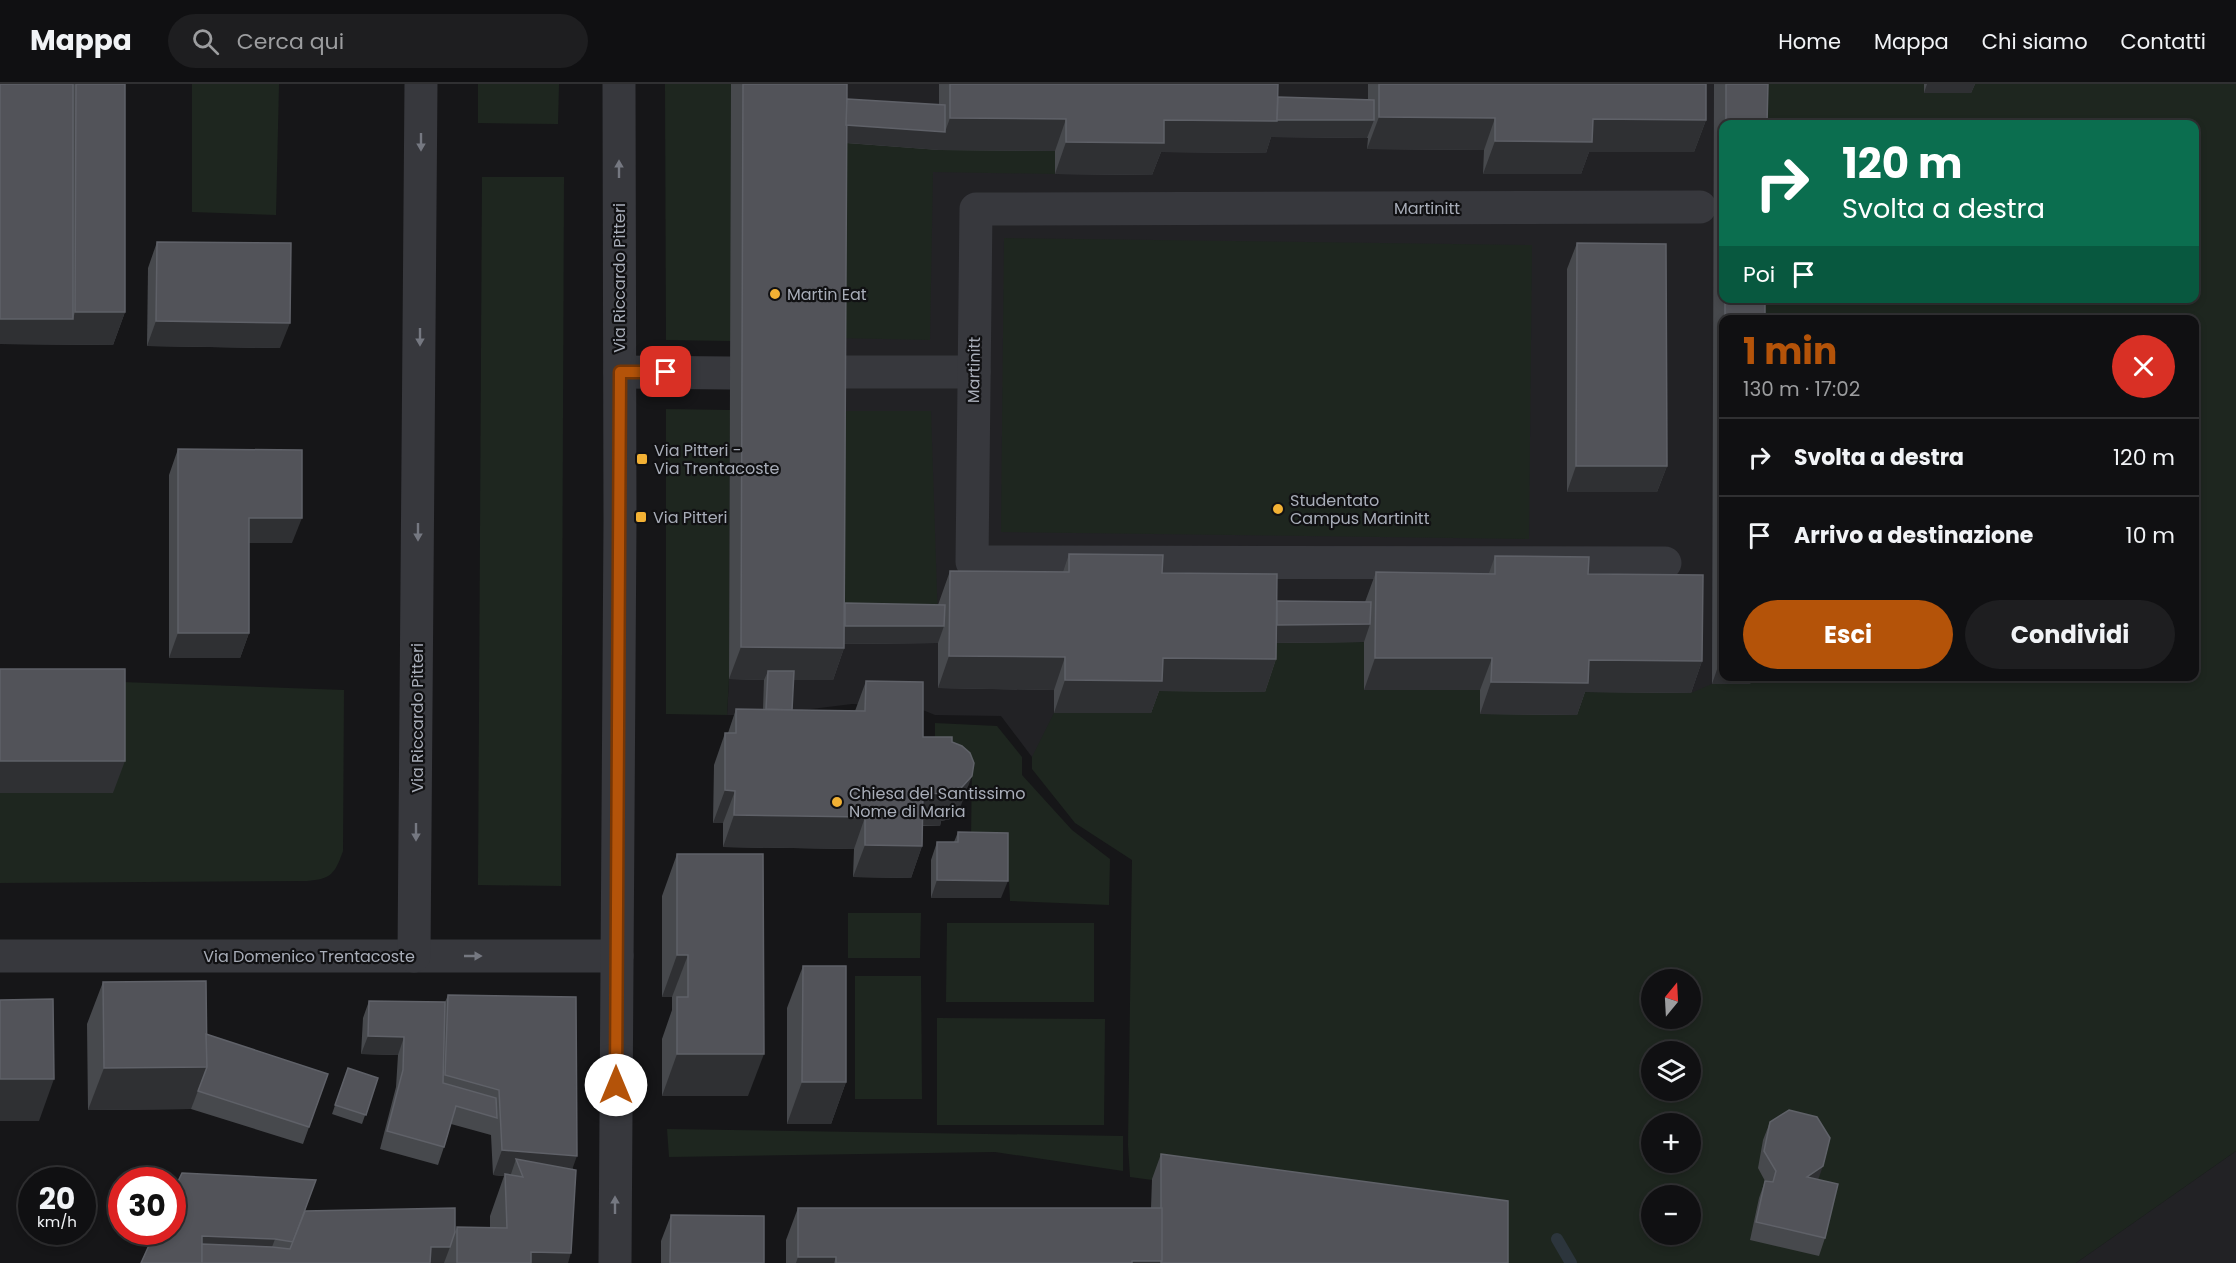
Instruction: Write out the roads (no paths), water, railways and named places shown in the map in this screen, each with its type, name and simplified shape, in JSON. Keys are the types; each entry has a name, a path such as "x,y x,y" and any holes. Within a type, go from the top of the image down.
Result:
{"street":[{"name":"Via Riccardo Pitteri","path":"414,956 421,84"},
{"name":"Via Riccardo Pitteri","path":"615,1263 620,84"},
{"name":"Martinitt","path":"1665,563 972,562 976,209 1700,207"},
{"path":"620,372 730,373"},
{"path":"834,372 974,372"},
{"name":"Via Domenico Trentacoste","path":"0,956 617,956"}],"waterway":[{"path":"1557,1239 1571,1263"}],"place":[{"name":"Martin Eat","path":"775,294"},
{"name":"Via Pitteri - Via Trentacoste","path":"642,459"},
{"name":"Studentato Campus Martinitt","path":"1278,509"},
{"name":"Via Pitteri","path":"641,517"},
{"name":"Chiesa del Santissimo Nome di Maria","path":"837,802"}]}
